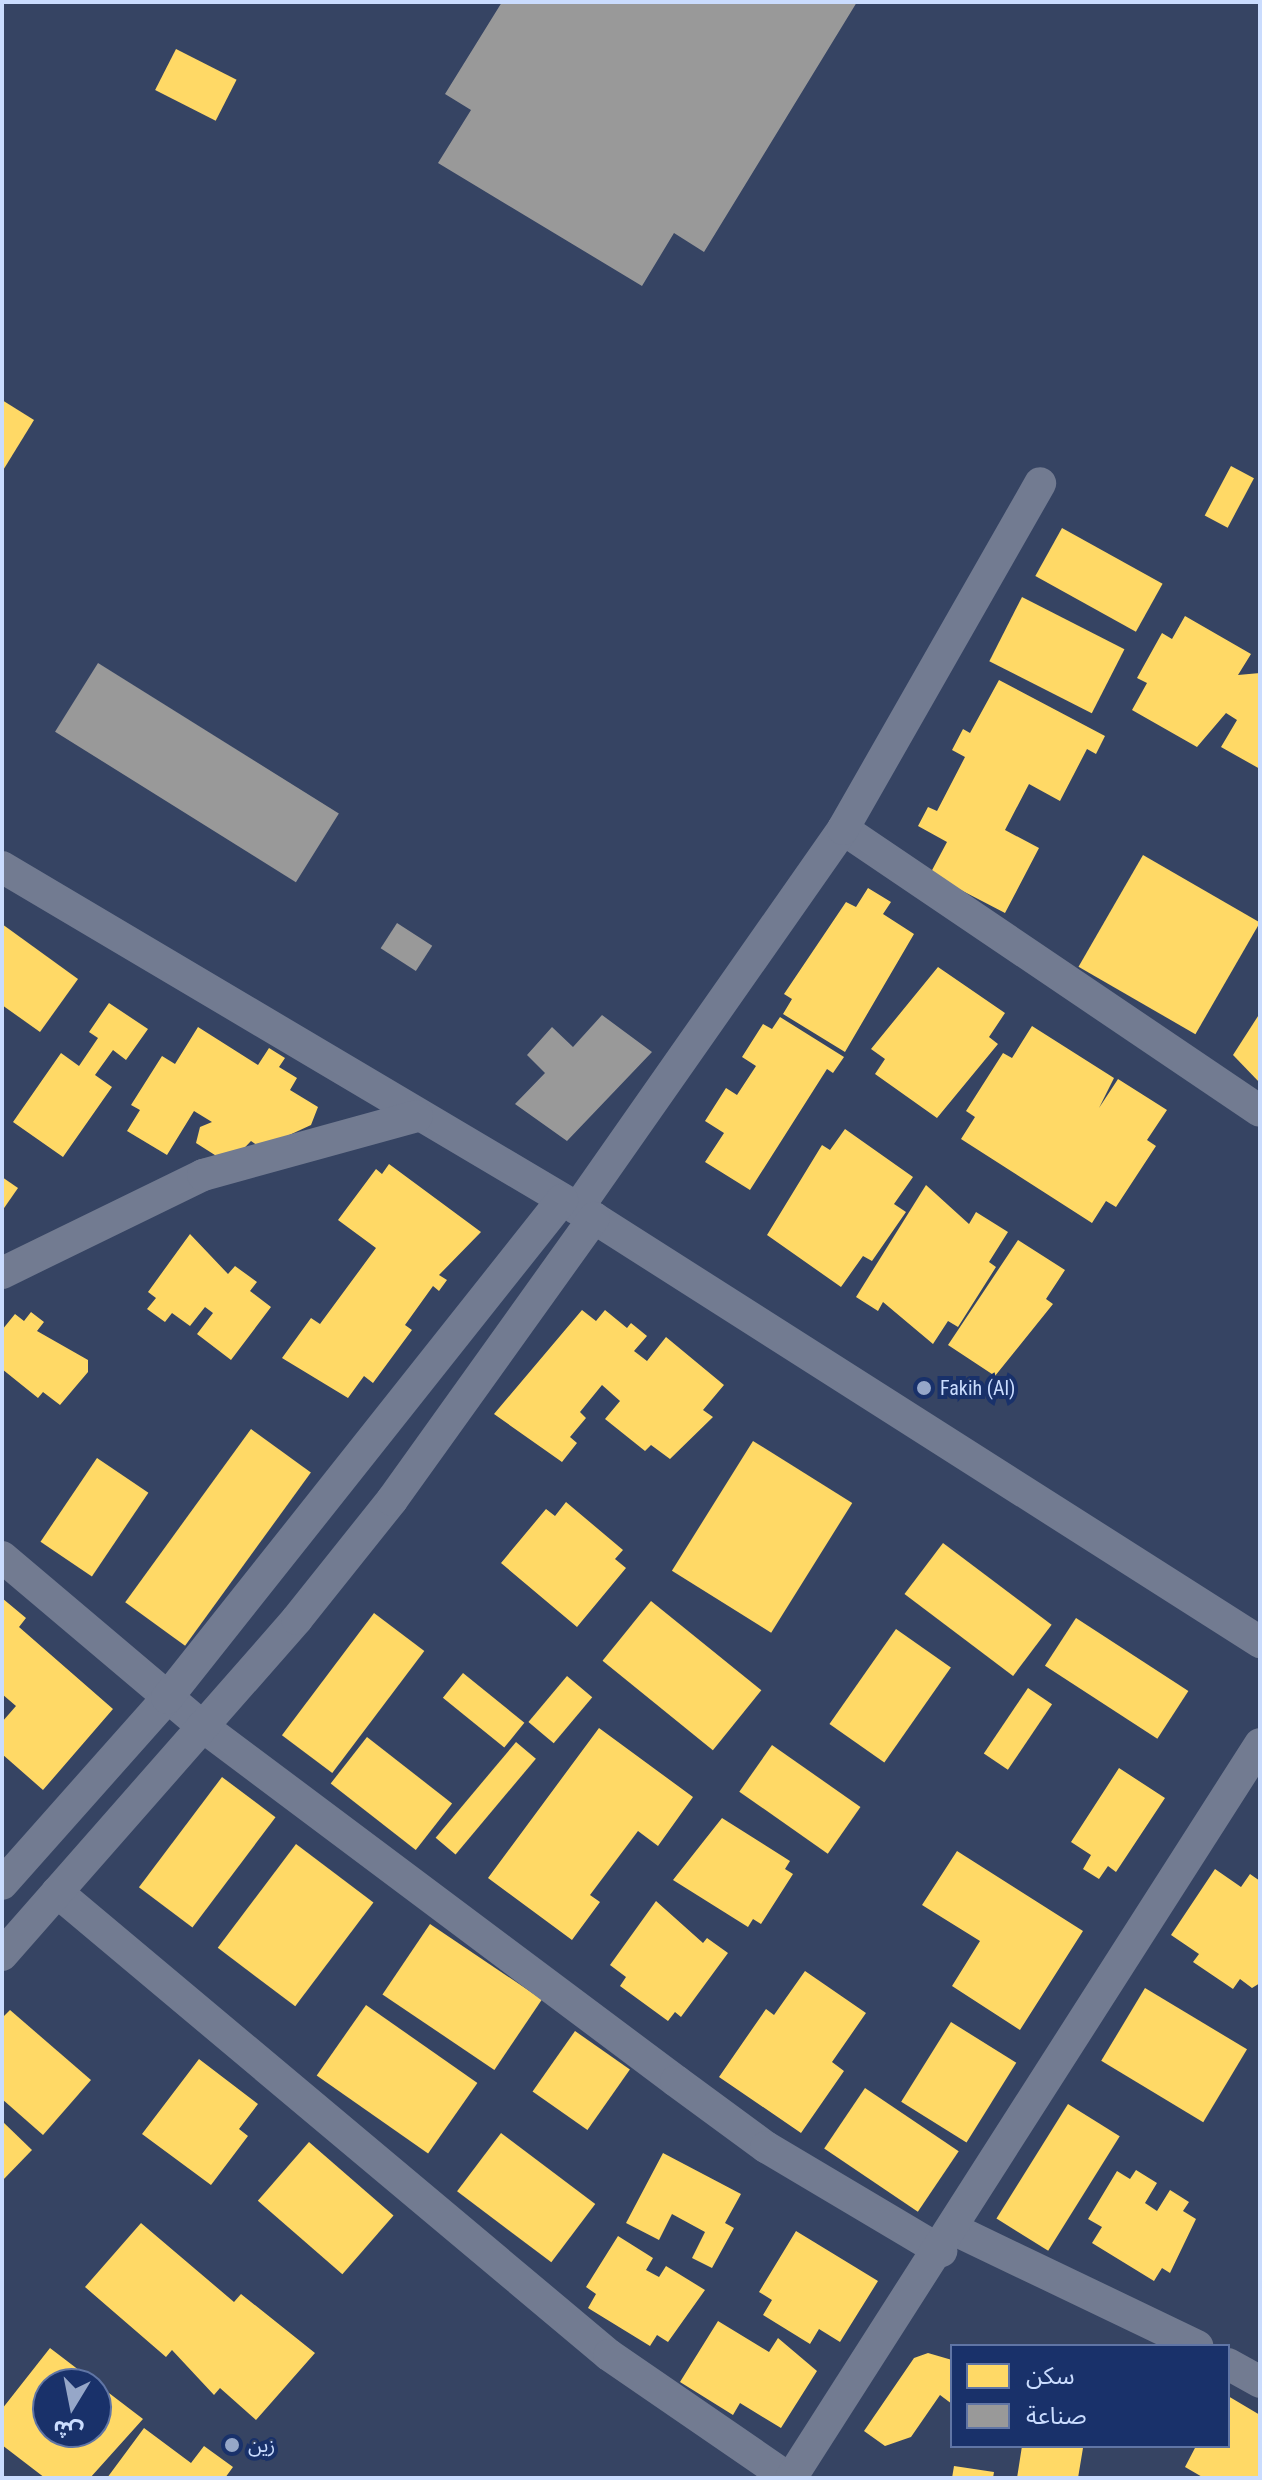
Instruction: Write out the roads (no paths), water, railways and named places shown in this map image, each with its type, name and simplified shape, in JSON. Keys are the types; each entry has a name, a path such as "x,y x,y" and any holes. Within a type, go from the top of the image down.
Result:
{"street":[{"path":"2,1955 202,1726 392,1500 578,1209 843,829 1040,483"},
{"path":"843,829 1260,1111"},
{"path":"2,867 578,1209 1260,1642"},
{"path":"2,1273 203,1175 417,1116"},
{"path":"2,1884 167,1698 578,1209"},
{"path":"2,1557 202,1726 766,2147 947,2240 1192,2344"},
{"path":"57,1892 609,2355 789,2478 947,2240 1260,1744"},
{"path":"1230,2365 1260,2382"}],"place":[{"name":"Fakih (Al)","path":"924,1388"},
{"name":"زين","path":"232,2445"}]}
